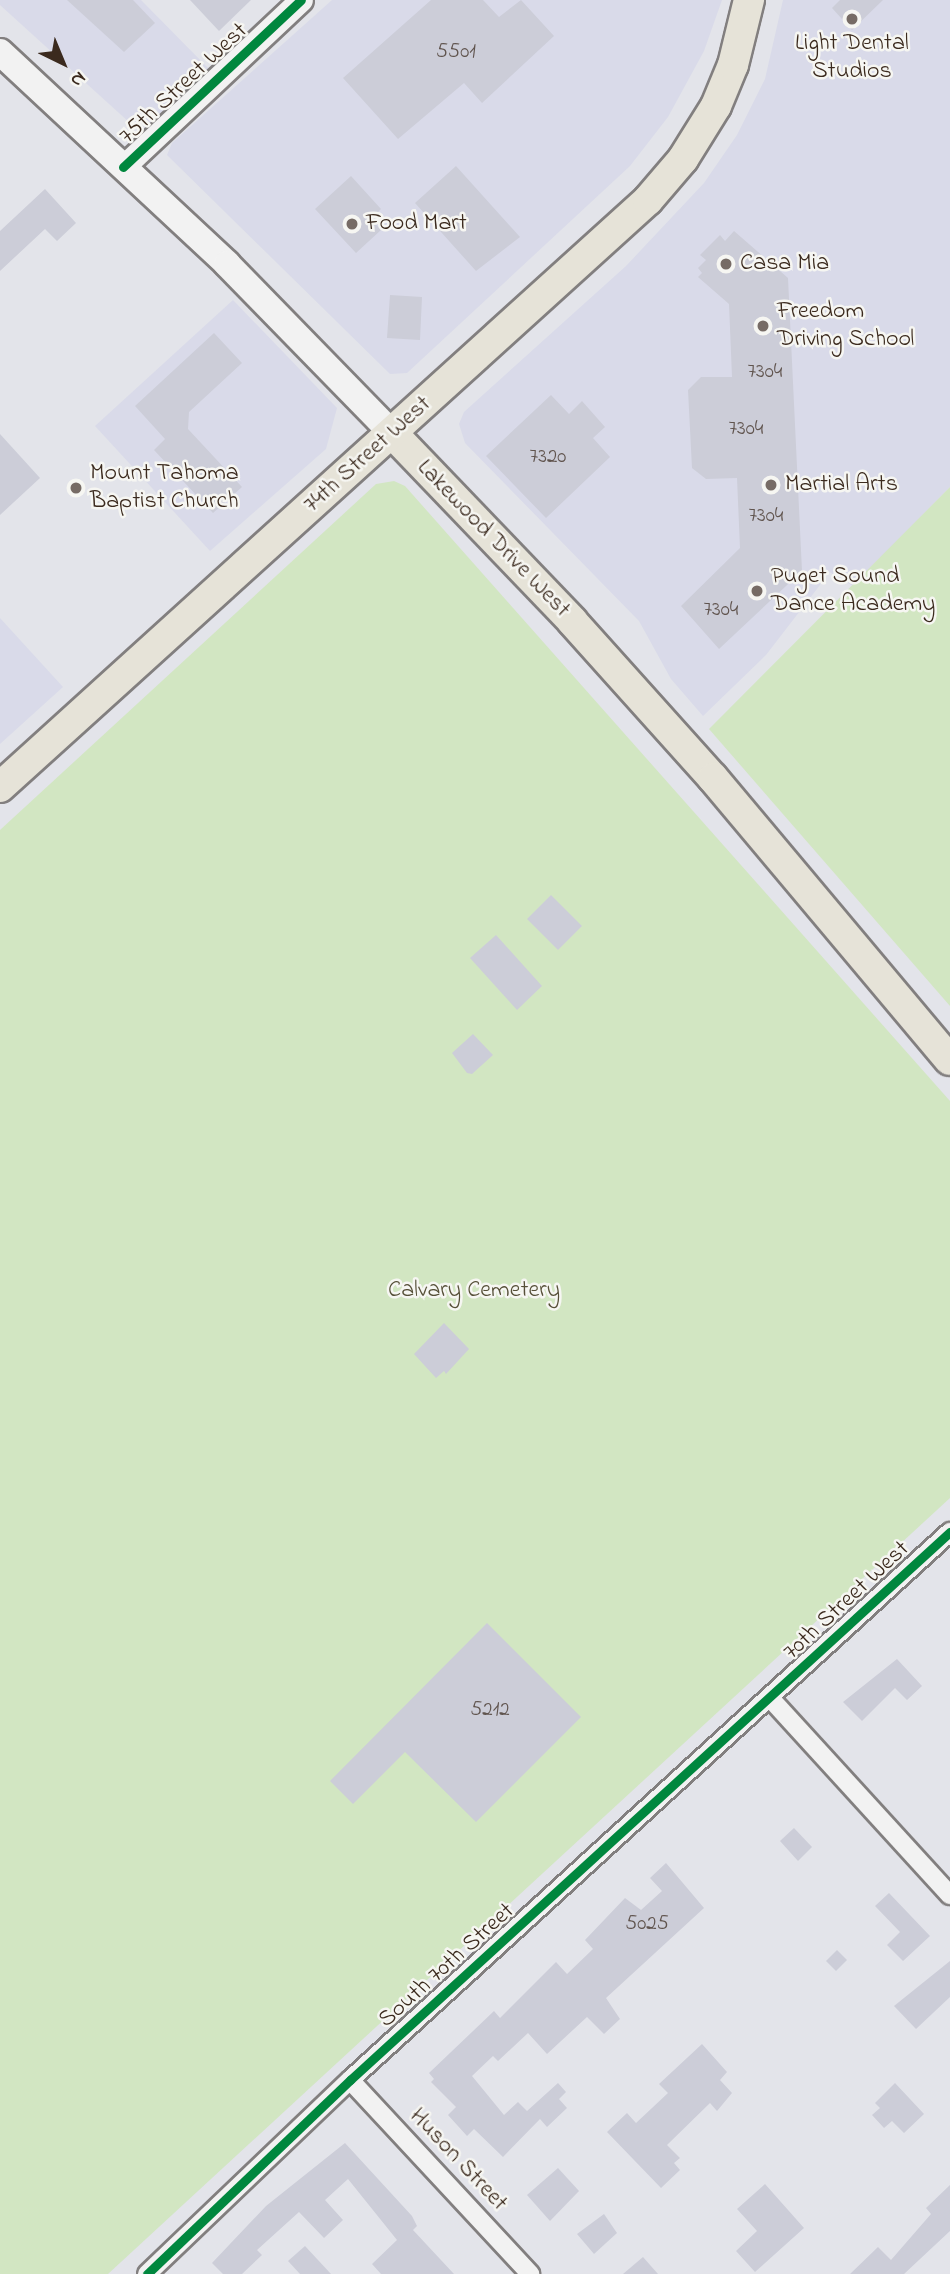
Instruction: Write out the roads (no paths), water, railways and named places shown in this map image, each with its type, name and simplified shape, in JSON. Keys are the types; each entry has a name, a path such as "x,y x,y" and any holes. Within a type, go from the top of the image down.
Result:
{"main road":[{"name":"74th Street West","path":"0,787 648,200 683,159 716,106 733,65 748,0"},
{"name":"Lakewood Drive West","path":"0,52 227,264 392,433 704,767 950,1060"}],"street":[{"name":"75th Street West","path":"123,167 301,0"},
{"name":"70th Street West","path":"770,1698 950,1532"},
{"path":"770,1698 950,1895"},
{"name":"South 70th Street","path":"155,2272 350,2080 770,1698"},
{"name":"Huson Street","path":"350,2080 530,2274"}],"place":[{"name":"Light Dental Studios","path":"852,19"},
{"name":"Food Mart","path":"352,224"},
{"name":"Casa Mia","path":"726,264"},
{"name":"Freedom Driving School","path":"763,326"},
{"name":"Martial Arts","path":"771,485"},
{"name":"Mount Tahoma Baptist Church","path":"76,488"},
{"name":"Puget Sound Dance Academy","path":"757,591"}],"park label":[{"name":"Calvary Cemetery","path":"474,1291"}]}
